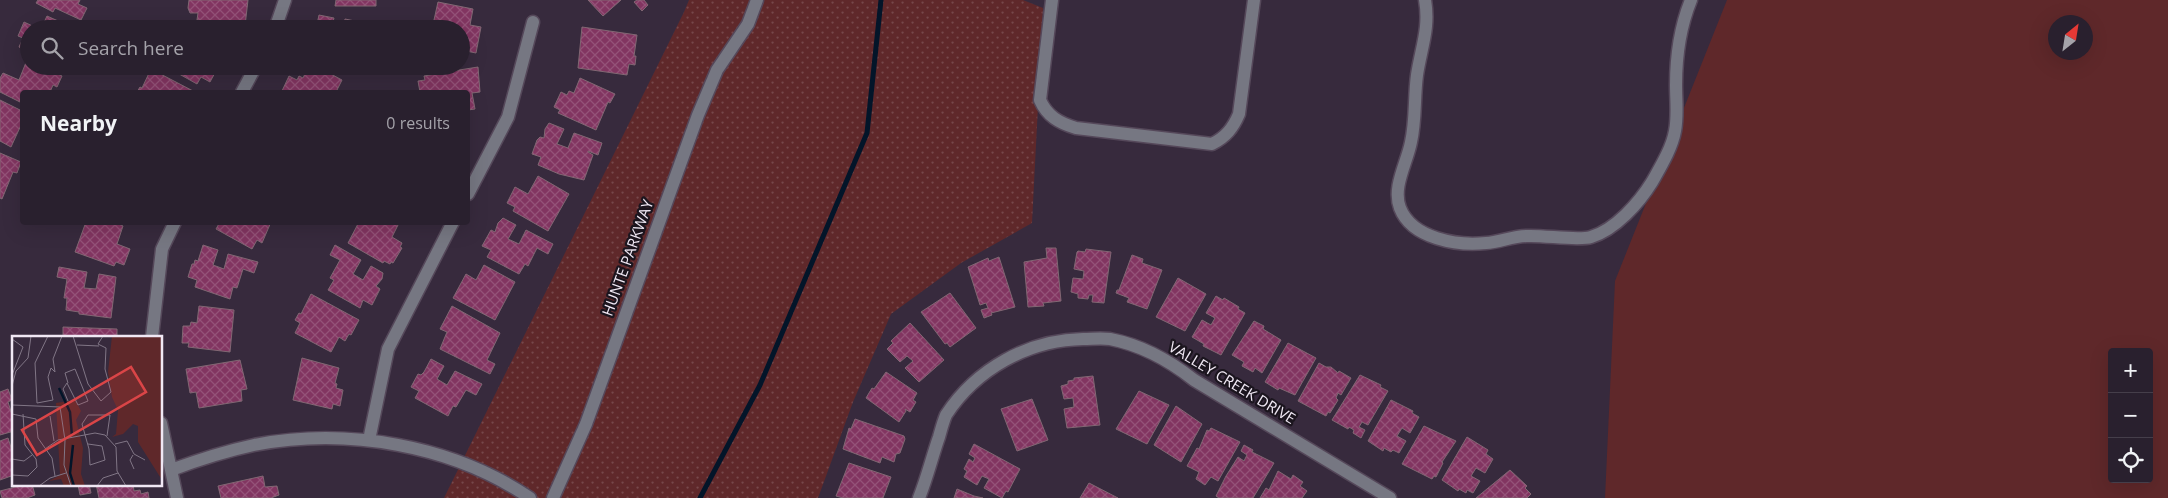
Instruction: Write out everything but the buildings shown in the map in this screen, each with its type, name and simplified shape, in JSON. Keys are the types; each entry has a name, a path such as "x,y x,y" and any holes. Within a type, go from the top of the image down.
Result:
{"street":[{"path":"278,20 285,0"},
{"name":"HUNTE PARKWAY","path":"553,498 586,424 698,115 717,70 748,24 758,0"},
{"path":"1052,0 1040,100 1044,110 1051,117 1062,124 1076,128 1212,144 1222,139 1235,126 1239,114 1254,0"},
{"path":"1426,0 1426,34 1417,75 1415,118 1411,144 1398,189 1398,201 1407,219 1422,232 1440,239 1485,243 1524,236 1582,239 1592,237 1612,227 1635,204 1651,184 1670,148 1675,132 1679,42 1691,0"},
{"path":"470,190 508,117 533,22"},
{"path":"243,90 251,75"},
{"path":"152,336 162,249 174,225"},
{"path":"369,440 388,350 451,225"},
{"name":"VALLEY CREEK DRIVE","path":"919,498 945,418 956,402 982,376 1005,360 1026,350 1059,340 1108,339 1160,358 1178,368 1194,380 1390,498"},
{"path":"162,428 177,498"},
{"path":"171,470 228,451 284,440 331,438 369,440 423,451 450,459 500,480 530,498"}],"shaded area":[{"path":"689,0 1023,0 1043,8 1032,223 961,263 891,314 853,402 818,498 444,498 684,12"},
{"path":"1727,0 2168,0 2168,498 1605,498 1615,281"}],"waterway":[{"path":"700,498 760,385 867,133 881,0"}]}
